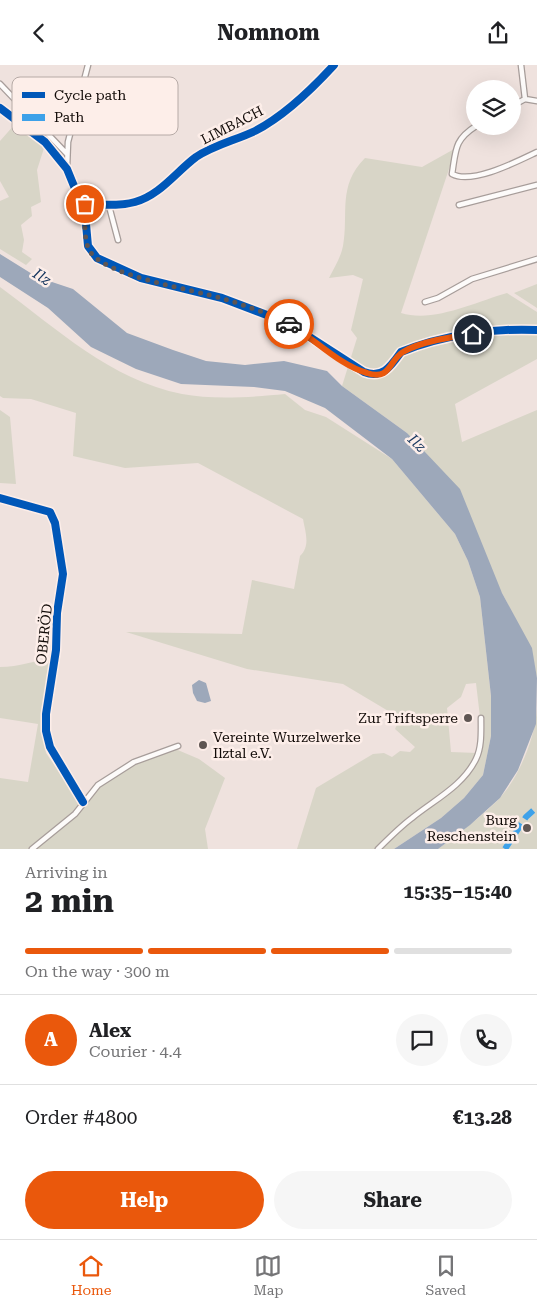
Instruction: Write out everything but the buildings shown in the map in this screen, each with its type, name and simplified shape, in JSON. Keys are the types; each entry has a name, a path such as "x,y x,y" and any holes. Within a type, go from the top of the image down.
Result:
{"street":[{"name":"LIMBACH","path":"82,204 109,205 135,202 147,197 197,157 257,129 296,101 334,65"},
{"path":"521,65 526,99"},
{"path":"0,84 12,97"},
{"path":"521,102 526,99 537,101"},
{"path":"0,107 12,117"},
{"path":"466,132 458,142 452,174 457,177 478,175 503,167 537,152"},
{"path":"35,135 45,143 67,169 86,217 88,246 97,258 141,278 222,299 288,323 345,361 370,374 379,374 390,369 401,352 438,341 467,335 521,329 537,330"},
{"path":"49,135 67,154"},
{"path":"67,169 67,154 71,135"},
{"path":"459,205 537,185"},
{"path":"109,205 118,240"},
{"path":"426,302 438,298 472,279 537,259"},
{"name":"OBERÖD","path":"0,499 50,512 55,523 63,574 57,613 56,650 46,722 50,747 83,802"},
{"path":"378,849 413,817 436,802 470,769 477,757 482,738 481,717"},
{"path":"32,849 69,819 98,785 134,762 178,746"}],"shaded area":[{"path":"12,127 12,135 31,135 45,145 37,170 41,202 31,207 32,216 21,225 24,240 22,252 32,259 26,265 0,249 0,201 9,197 0,181 0,141"},
{"path":"456,148 401,313 427,315 441,313 507,293 537,312 537,359 455,404 462,442 537,410 537,678 531,648 502,593 407,433 342,386 357,338 351,330 363,279 353,275 329,278 343,246 347,190 351,179 365,158 422,167"},
{"path":"537,284 537,308 514,293"},
{"path":"0,287 86,351 132,377 156,387 194,396 234,397 285,394 305,410 326,417 392,459 455,534 468,561 480,597 491,696 491,736 483,775 464,798 441,818 394,849 297,849 316,788 373,754 384,753 392,757 400,751 410,752 415,747 395,729 400,718 343,684 247,669 126,632 242,634 252,580 294,589 300,556 306,543 303,519 198,463 125,468 73,456 76,413 31,399 3,398 0,396","holes":["476,683 480,717 477,753 451,752 447,708 461,697 466,684"]},
{"path":"0,410 10,417 16,484 0,483"},
{"path":"55,658 43,737 46,753 79,801 76,812 98,785 134,762 173,748 199,759 225,778 205,829 208,849 0,849 0,778 28,782 38,724 0,718 0,667"},
{"path":"537,709 537,849 438,849 484,813 506,791 525,757 536,720"}],"water":[{"path":"0,254 37,277 73,289 127,333 173,350 206,361 245,365 284,361 327,371 342,386 407,433 460,489 502,593 532,648 537,678 536,724 518,770 500,798 470,825 438,849 394,849 441,818 464,798 483,775 491,736 491,696 480,597 468,561 455,534 392,459 325,408 285,391 254,387 181,384 136,369 91,347 48,308 0,277"},
{"path":"199,680 206,683 211,701 205,703 197,701 192,685"}],"marked path":[{"path":"505,849 526,817 537,807"}],"cycle path":[{"path":"82,204 128,204 144,199 160,189 196,157 210,149 255,131 276,118 307,92 334,65"},
{"path":"0,108 12,117"},
{"path":"36,135 45,142 67,169 85,213 88,246 97,258 141,278 222,298 288,323 364,372 376,374 386,370 401,352 433,341 503,330 537,330"},
{"path":"0,498 50,512 55,523 63,574 57,613 56,650 46,714 46,731 50,747 83,802"}],"way so far":[{"path":"85,204 82,204 85,213 86,239 90,252 97,258 141,278 222,299 289,324"}],"place":[{"name":"Zur Triftsperre","path":"468,718"},
{"name":"Vereinte Wurzelwerke Ilztal e.V.","path":"203,745"},
{"name":"Burg Reschenstein","path":"527,828"}],"route":[{"path":"289,324 345,361 368,374 375,375 390,369 401,352 458,336 473,334"}],"water label":[{"name":"Ilz","path":"42,277"},
{"name":"Ilz","path":"417,443"}]}
